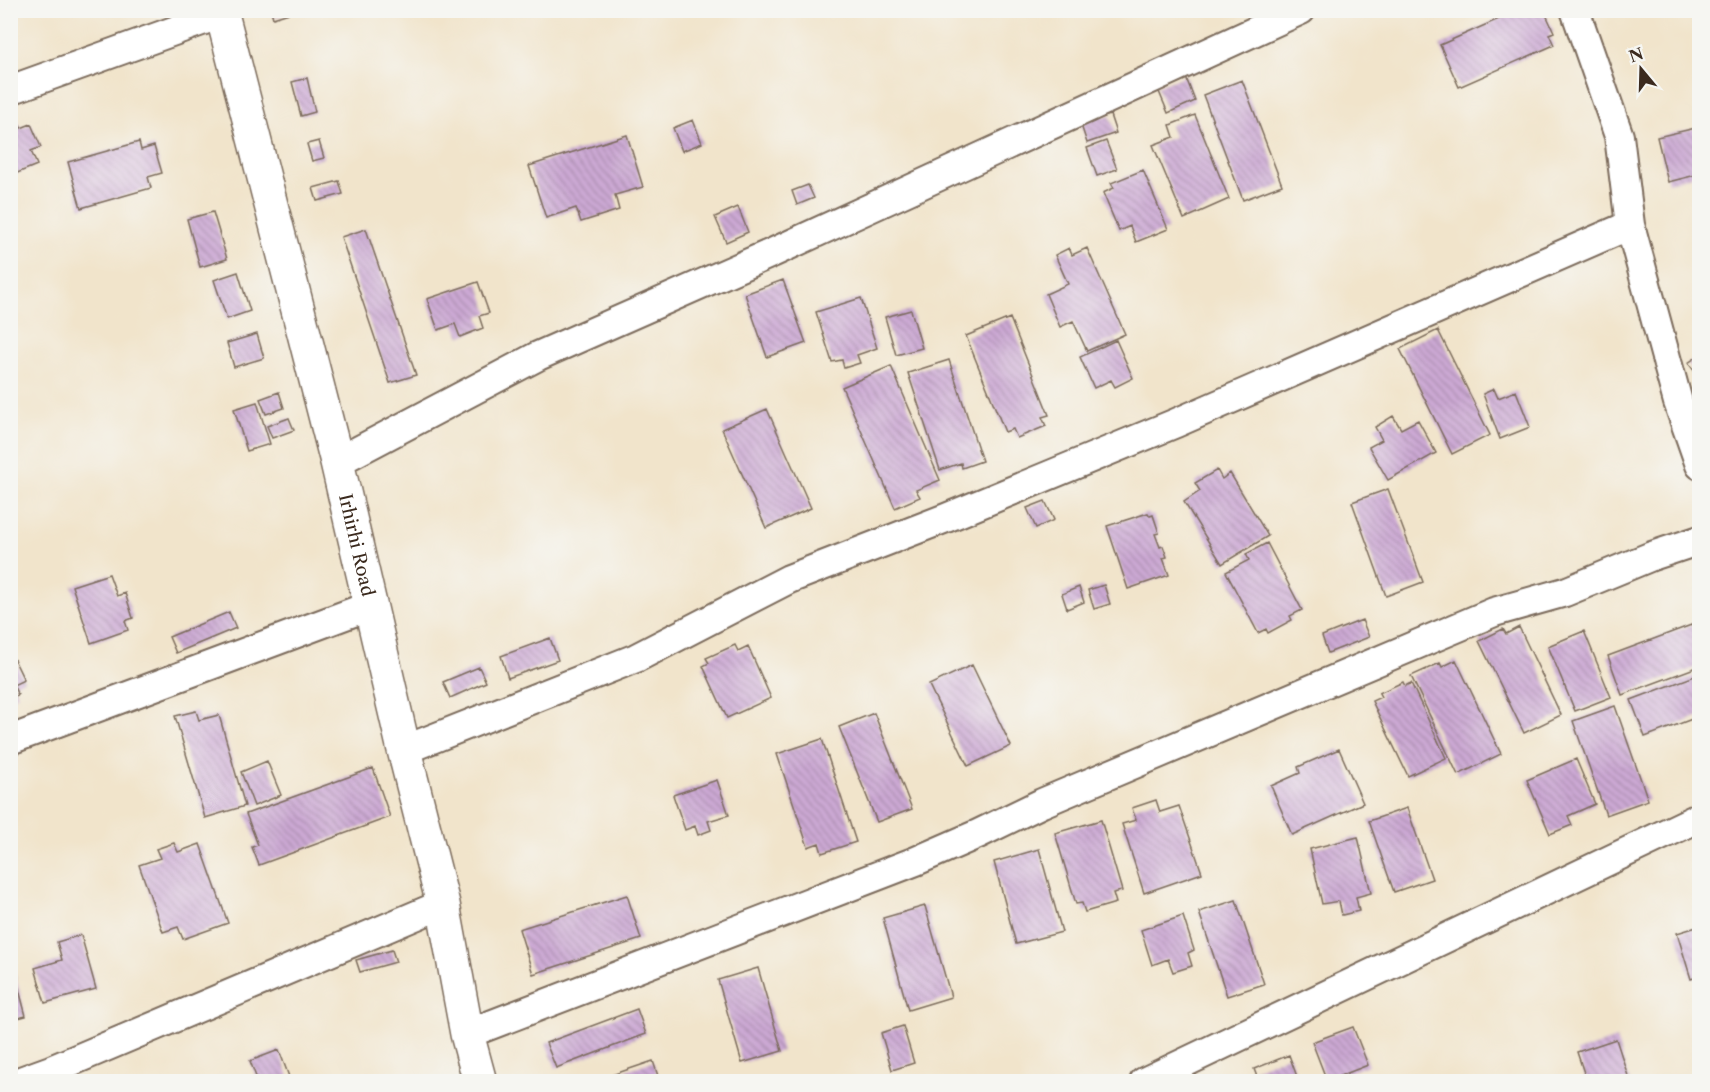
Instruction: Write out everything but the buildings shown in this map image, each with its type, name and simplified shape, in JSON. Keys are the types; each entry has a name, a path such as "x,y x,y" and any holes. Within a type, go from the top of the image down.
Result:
{"street":[{"path":"337,462 538,356 774,252 1301,10"},
{"path":"1575,10 1619,136 1630,225 1689,399 1700,465"},
{"path":"10,90 221,12"},
{"name":"Irhirhi Road","path":"221,12 372,605 404,750 443,904 467,1034 480,1082"},
{"path":"404,750 636,658 789,579 946,518 1176,423 1630,225"},
{"path":"467,1034 916,861 1042,803 1494,612 1565,592 1652,556 1700,540"},
{"path":"10,740 372,605"},
{"path":"1144,1082 1700,817"},
{"path":"18,1082 443,904"}]}
